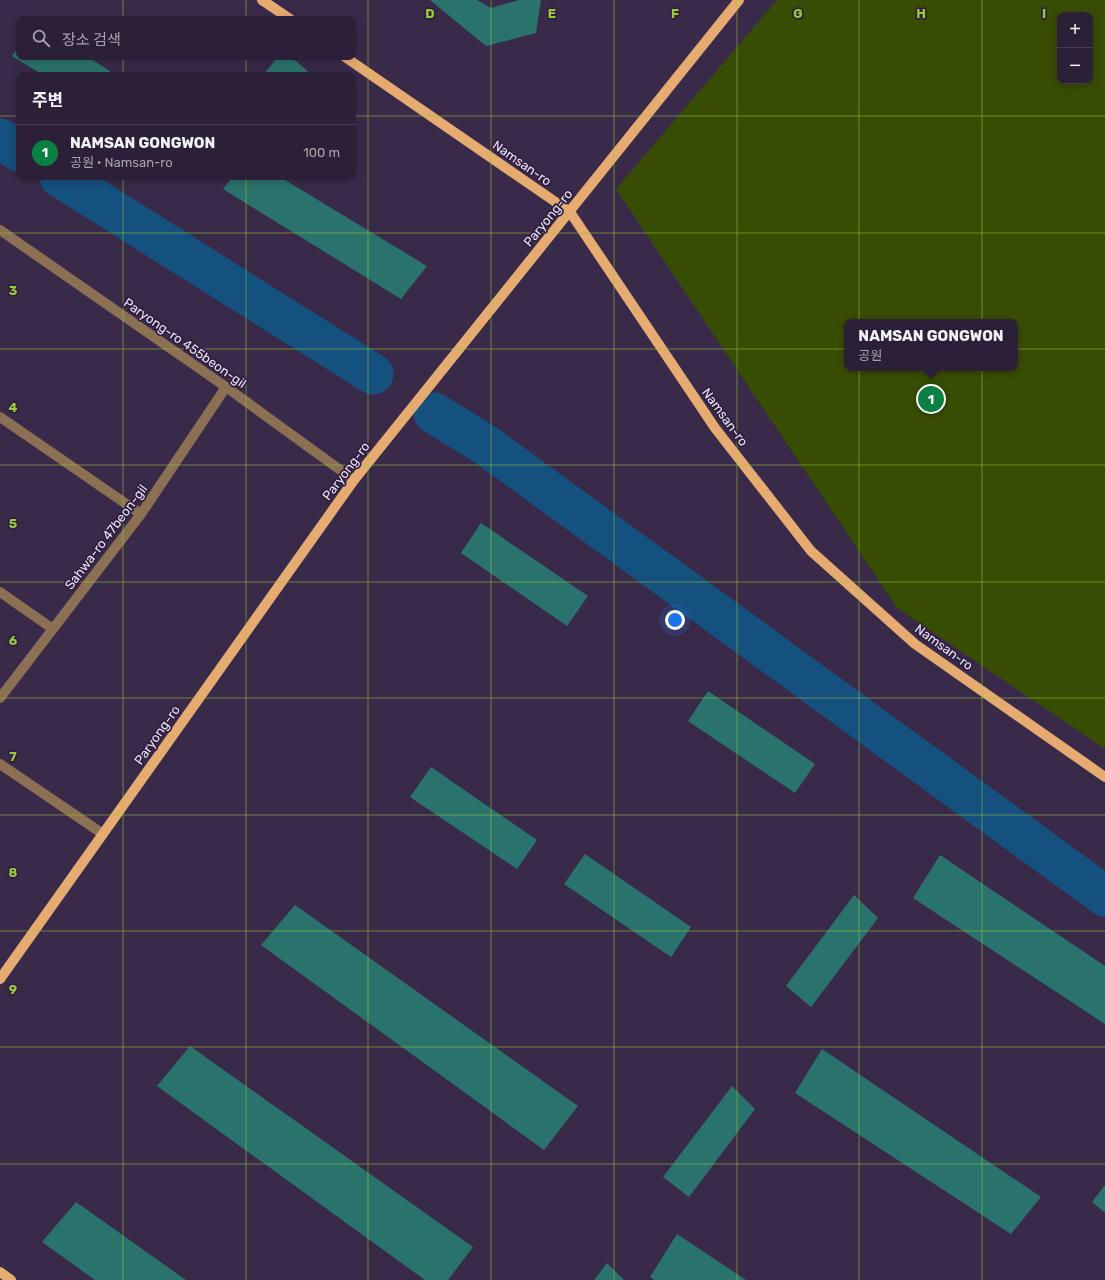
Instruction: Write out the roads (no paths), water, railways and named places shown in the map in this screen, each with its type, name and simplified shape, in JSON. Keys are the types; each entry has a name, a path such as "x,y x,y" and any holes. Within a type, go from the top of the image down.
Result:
{"main road":[{"path":"262,0 286,16"},
{"name":"Paryong-ro","path":"0,979 354,480 739,0"},
{"name":"Namsan-ro","path":"349,60 570,212 715,428 811,551 915,644 1105,777"},
{"path":"0,1272 11,1280"}],"street":[{"name":"Paryong-ro 455beon-gil","path":"0,230 226,387 354,480"},
{"name":"Sahwa-ro 47beon-gil","path":"0,698 142,514 226,387"},
{"path":"0,417 142,514"},
{"path":"0,592 53,629"},
{"path":"0,764 103,834"}],"waterway":[{"path":"0,139 16,149"},
{"path":"65,180 373,374"},
{"path":"434,413 487,446 1105,896"}],"place":[{"name":"NAMSAN GONGWON","path":"931,399"}]}
